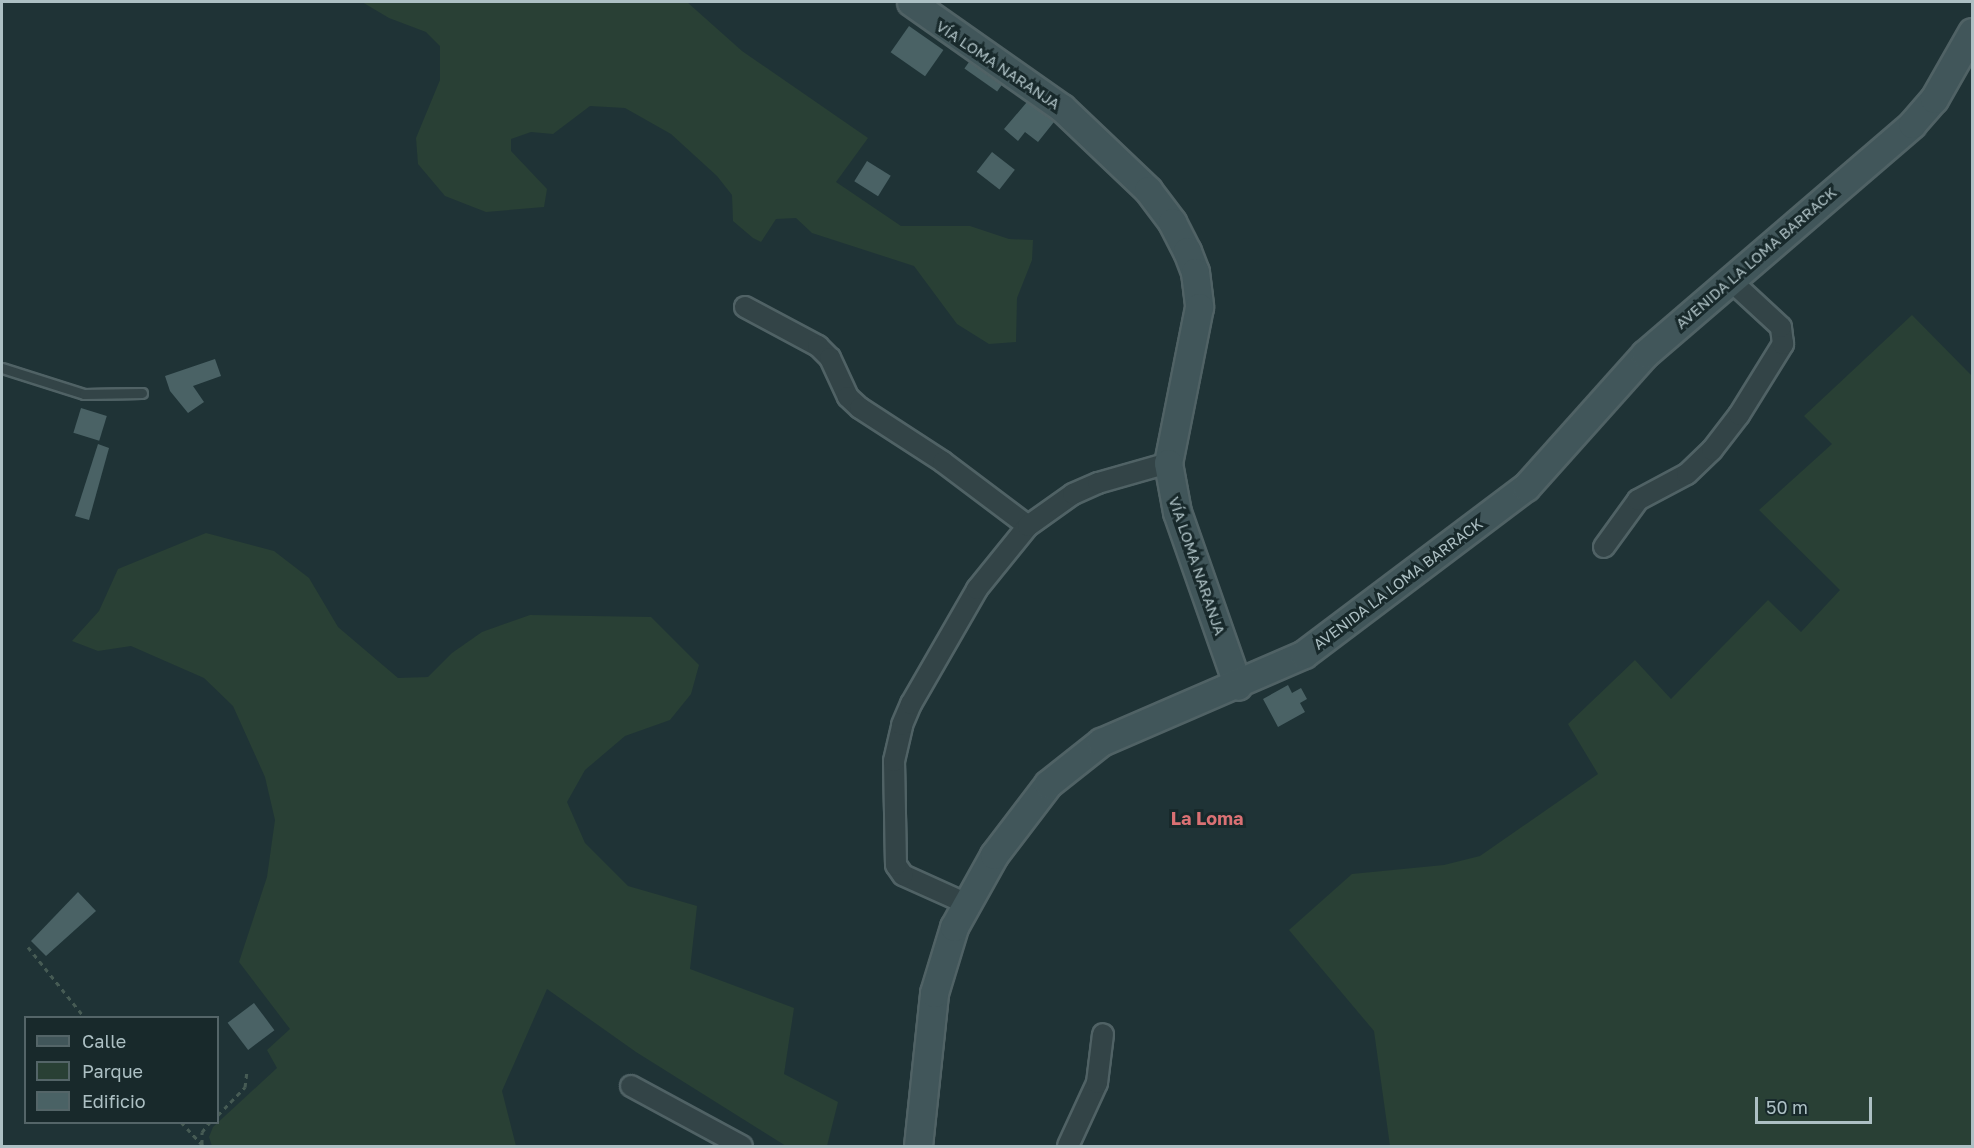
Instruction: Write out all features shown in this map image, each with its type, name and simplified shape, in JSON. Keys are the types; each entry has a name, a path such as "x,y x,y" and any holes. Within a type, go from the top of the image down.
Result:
{"main road":[{"name":"VÍA LOMA NARANJA","path":"911,2 1062,108 1148,190 1172,222 1196,272 1199,307 1168,463 1177,512 1238,686"},
{"name":"AVENIDA LA LOMA BARRACK","path":"918,1146 934,993 942,960 965,903 1021,818 1076,758 1101,742 1238,686 1332,635 1526,488 1626,374 1730,280 1912,124 1934,99 1972,32"}],"street":[{"path":"1604,547 1638,500 1687,474 1713,450 1783,344 1781,327 1730,280"},
{"path":"745,307 818,346 830,358 848,396 860,408 943,462 1028,526"},
{"path":"965,903 903,875 896,866 897,743 915,696 976,589 1028,526 1072,494 1098,483 1168,463"},
{"path":"1068,1146 1097,1083 1103,1034"},
{"path":"631,1086 742,1146"}],"lane":[{"path":"2,368 84,394 142,393"}],"path":[{"path":"28,947 85,1016"},
{"path":"219,1114 245,1088 247,1070"},
{"path":"183,1124 202,1146"},
{"path":"202,1146 202,1132 208,1124"}],"green space":[{"path":"362,2 687,2 742,51 868,138 836,182 901,226 970,226 1009,239 1033,240 1032,260 1017,298 1016,342 989,344 957,324 914,266 812,233 796,218 776,219 761,242 753,238 733,221 732,195 717,176 671,134 625,108 590,106 553,134 531,132 511,139 511,151 547,189 544,207 486,212 445,196 418,164 416,138 440,80 440,46 426,32 389,18"},
{"path":"1912,315 1972,376 1972,1146 1390,1146 1374,1031 1289,930 1352,874 1444,865 1480,856 1598,774 1568,724 1635,660 1671,699 1768,600 1801,632 1840,590 1759,510 1832,444 1804,416"},
{"path":"206,533 274,551 309,578 338,627 398,678 428,677 452,653 482,632 530,615 651,617 699,665 691,694 670,720 625,736 585,770 567,802 585,843 628,886 697,906 690,969 794,1008 784,1074 838,1102 827,1146 786,1146 636,1052 547,989 502,1091 516,1146 212,1146 209,1137 213,1127 219,1124 219,1121 277,1068 267,1050 290,1029 239,962 267,877 275,820 265,777 233,706 204,678 131,646 98,651 72,641 99,611 118,569"}],"building":[{"path":"909,26 943,50 925,76 891,52"},
{"path":"969,62 1002,85 997,91 964,69"},
{"path":"1027,102 1054,122 1038,142 1025,132 1018,141 1004,129"},
{"path":"992,152 1015,170 999,190 977,172"},
{"path":"867,161 891,176 878,196 854,181"},
{"path":"215,359 221,376 193,386 204,402 188,413 170,391 165,376"},
{"path":"81,408 107,416 99,441 73,433"},
{"path":"98,444 109,448 89,520 75,516"},
{"path":"1288,685 1292,693 1301,688 1307,699 1300,703 1305,712 1278,727 1263,699"},
{"path":"78,892 96,911 46,956 31,941"},
{"path":"254,1003 274,1030 248,1050 228,1023"}],"district":[{"name":"La Loma","path":"1207,818"}]}
